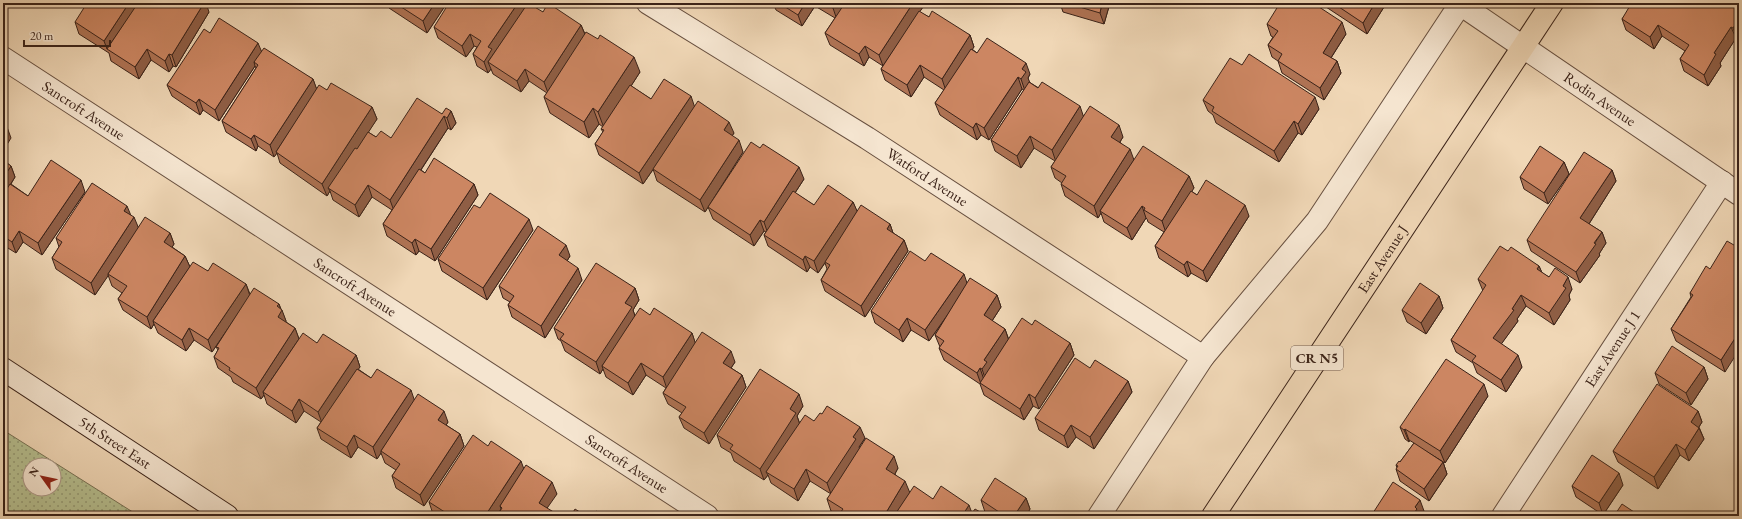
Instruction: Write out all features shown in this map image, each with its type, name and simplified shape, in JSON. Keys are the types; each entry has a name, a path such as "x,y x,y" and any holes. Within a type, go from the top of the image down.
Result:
{"main road":[{"name":"East Avenue J","path":"1213,516 1552,3"}],"street":[{"name":"Watford Avenue","path":"648,3 867,138 1204,356"},
{"path":"1098,516 1204,356 1317,221 1460,4"},
{"name":"Rodin Avenue","path":"1460,4 1730,188"},
{"name":"Sancroft Avenue","path":"3,58 706,516"},
{"name":"East Avenue J 1","path":"1503,516 1730,188"},
{"name":"5th Street East","path":"3,369 227,516"}],"green space":[{"path":"3,430 46,457 22,457 22,497 62,497 62,467 139,516 3,516"}],"building":[{"path":"87,3 129,3 104,41 75,22"},
{"path":"138,3 204,3 172,55 169,54 165,61 147,49 135,67 107,49"},
{"path":"395,3 435,3 423,21"},
{"path":"449,3 518,3 488,47 492,49 484,62 473,54 481,41 470,34 462,46 434,27"},
{"path":"528,3 543,12 548,3 581,25 544,82 525,69 517,81 488,62"},
{"path":"779,3 805,3 798,15"},
{"path":"825,3 836,3 833,8"},
{"path":"845,3 913,3 879,55 865,46 859,54 825,33"},
{"path":"1066,3 1102,3 1100,13"},
{"path":"1280,3 1313,3 1342,22 1323,53 1337,61 1320,88 1278,61 1282,54 1268,45 1278,31 1267,24"},
{"path":"1333,3 1375,3 1363,23"},
{"path":"1635,3 1730,3 1739,9 1739,19 1733,28 1731,27 1714,53 1716,54 1704,75 1680,59 1689,45 1658,25 1650,37 1622,19 1631,4 1633,5"},
{"path":"919,11 929,17 932,11 970,35 942,79 920,65 907,85 881,69"},
{"path":"219,18 258,43 215,110 199,99 196,103 167,85 204,29 210,33"},
{"path":"586,32 598,39 600,35 634,57 598,112 593,108 584,122 544,97"},
{"path":"987,38 1026,63 1022,69 1026,72 1021,79 1018,77 984,128 976,123 973,128 935,103 971,49 977,53"},
{"path":"264,48 313,79 270,145 254,135 251,139 222,121 258,65 254,62"},
{"path":"1249,54 1315,97 1298,124 1294,121 1274,151 1212,111 1214,107 1203,100 1230,58 1242,65"},
{"path":"1739,54 1739,61 1736,59"},
{"path":"664,79 691,96 639,173 595,144 604,130 601,129 630,85 651,99"},
{"path":"1029,82 1038,88 1042,82 1080,106 1052,150 1030,136 1017,156 991,140"},
{"path":"331,83 372,107 322,184 276,152 319,85 327,90"},
{"path":"417,98 442,114 446,108 451,111 447,118 444,116 390,200 368,185 355,205 328,188 355,148 357,149 368,132 376,137 381,131 391,138"},
{"path":"698,101 729,122 724,130 739,140 700,200 653,169"},
{"path":"1090,106 1119,125 1111,137 1130,149 1094,206 1061,184 1066,176 1051,167"},
{"path":"3,124 7,127 3,132"},
{"path":"751,142 760,148 763,144 799,167 764,222 760,220 750,235 708,207"},
{"path":"1143,146 1189,176 1162,221 1144,210 1145,208 1142,206 1127,228 1100,211"},
{"path":"1540,146 1564,162 1544,193 1520,177"},
{"path":"1584,152 1612,170 1580,218 1602,232 1594,243 1596,244 1576,272 1527,240"},
{"path":"434,158 474,184 431,249 415,239 412,243 383,224 419,169 425,173"},
{"path":"3,160 11,166 3,178"},
{"path":"51,160 81,180 38,243 19,231 12,242 3,236 3,195 10,184 28,196"},
{"path":"1206,180 1245,205 1203,271 1187,261 1184,265 1155,246 1191,191 1197,195"},
{"path":"92,183 127,206 124,211 134,217 91,283 52,258 62,242 56,238"},
{"path":"828,185 853,202 814,261 805,256 803,260 764,235 793,191 814,205"},
{"path":"490,193 529,219 483,288 438,259 474,205 480,208"},
{"path":"861,205 890,224 887,229 904,240 861,306 821,280 830,265 825,262"},
{"path":"145,217 170,233 164,242 185,256 147,317 118,299 127,286 108,274"},
{"path":"538,226 566,245 559,255 578,268 541,326 508,305 514,296 499,286"},
{"path":"1727,241 1739,248 1739,332 1721,360 1671,329 1693,295 1690,293 1706,266 1710,269"},
{"path":"1500,246 1508,251 1511,247 1539,266 1537,269 1549,277 1555,268 1568,277 1563,286 1566,288 1549,313 1521,295 1512,309 1514,310 1493,338 1518,355 1501,380 1472,361 1476,356 1451,340 1486,285 1478,279"},
{"path":"910,251 925,261 931,253 964,274 925,330 907,318 899,330 871,311"},
{"path":"193,262 208,271 213,263 246,284 208,340 189,328 182,340 153,321"},
{"path":"596,263 635,288 625,303 632,307 596,362 560,339 564,334 554,328"},
{"path":"970,278 997,295 984,315 1005,329 984,360 987,362 977,373 939,348 944,341 935,335"},
{"path":"1420,283 1439,296 1421,323 1402,310"},
{"path":"254,288 279,304 277,306 282,310 278,317 295,328 256,388 229,370 230,368 214,357 219,348 216,347"},
{"path":"640,308 650,315 654,308 692,333 663,377 641,363 628,383 602,366"},
{"path":"1022,318 1032,325 1035,320 1070,343 1035,398 1029,394 1020,409 980,383"},
{"path":"702,332 731,351 723,363 742,375 704,433 679,417 686,407 663,393"},
{"path":"303,333 317,343 323,334 356,355 318,412 299,399 292,411 263,392"},
{"path":"1672,346 1704,367 1686,393 1655,373"},
{"path":"1075,358 1090,368 1095,360 1128,381 1090,437 1071,425 1064,436 1035,418"},
{"path":"1446,359 1484,384 1440,451 1400,427"},
{"path":"357,369 371,378 377,369 411,390 373,447 354,435 347,447 317,428"},
{"path":"760,369 799,394 790,409 796,413 760,469 730,449 733,445 717,435"},
{"path":"1657,384 1698,411 1691,422 1699,428 1685,450 1676,444 1654,477 1613,451"},
{"path":"418,394 444,411 438,420 460,434 420,495 392,476 400,464 381,451"},
{"path":"827,406 860,427 853,437 856,439 827,483 806,469 794,489 766,472 805,415 814,421 820,413 822,414"},
{"path":"473,435 488,446 491,441 521,461 485,516 478,514 477,516 451,516 429,502"},
{"path":"866,438 894,456 886,469 905,481 884,516 838,516 843,509 827,499"},
{"path":"1414,443 1443,462 1424,489 1396,469 1398,466 1396,465"},
{"path":"1592,455 1619,473 1599,503 1572,486"},
{"path":"526,465 552,482 539,503 560,516 497,516 502,508 500,506"},
{"path":"995,478 1026,498 1014,516 1005,516 981,500"},
{"path":"1393,482 1420,500 1415,507 1417,509 1412,516 1371,516"},
{"path":"914,486 933,499 941,486 969,505 962,516 894,516"},
{"path":"1622,504 1640,516 1614,516"},
{"path":"575,509 586,516 571,516"},
{"path":"975,509 987,516 970,516"},
{"path":"596,511 604,516 593,516"},
{"path":"1362,512 1368,516 1359,516"}]}
